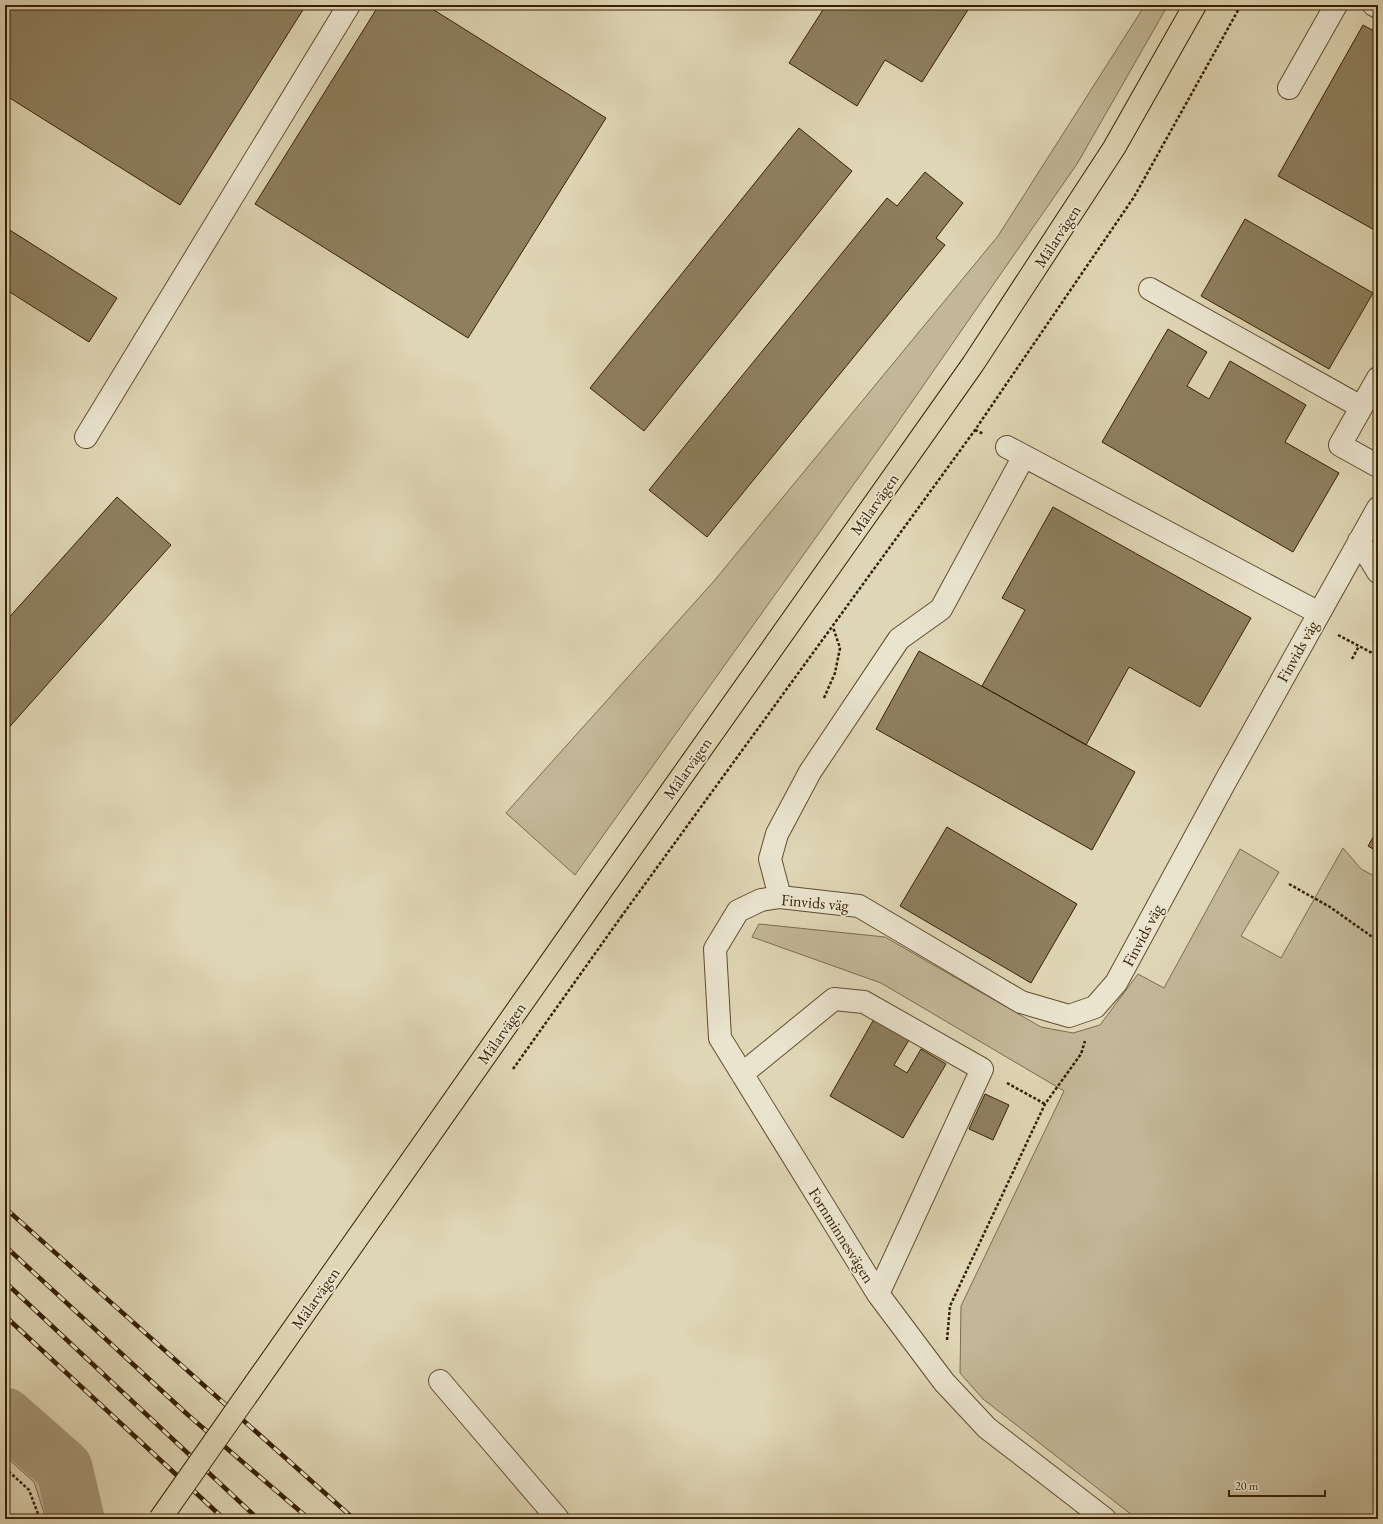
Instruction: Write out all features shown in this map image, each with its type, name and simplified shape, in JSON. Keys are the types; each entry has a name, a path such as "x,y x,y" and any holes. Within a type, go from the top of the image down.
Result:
{"main road":[{"name":"Mälarvägen","path":"160,1519 973,364 1114,148 1195,5"}],"street":[{"path":"86,437 349,5"},
{"path":"1289,88 1336,5"},
{"path":"1374,5 1378,7"},
{"path":"1150,290 1361,407"},
{"path":"1378,378 1340,445 1378,466"},
{"path":"770,899 770,859 777,834 810,772 899,639 941,609 1016,451 1316,617"},
{"name":"Finvids väg","path":"770,899 859,906 1021,1002 1069,1016 1095,1006 1116,983 1316,617 1378,508"},
{"path":"1359,541 1378,572"},
{"name":"Fornminnesvägen","path":"770,899 738,911 715,949 720,1038 878,1294 944,1382 987,1428 1105,1519"},
{"path":"742,1074 834,999 864,1002 982,1069 878,1294"},
{"path":"440,1381 558,1519"}],"path":[{"path":"621,917 980,424 1134,197 1241,5"},
{"path":"1316,617 1359,646 1378,656"},
{"path":"1352,659 1359,646"},
{"path":"1289,884 1330,907 1378,940"},
{"path":"944,1382 950,1306 1045,1104 1081,1054 1095,1006"},
{"path":"982,1069 1045,1104"},
{"path":"5,1468 29,1490 40,1519"}],"shaded area":[{"path":"1145,5 1168,5 1077,164 891,432 575,875 506,813 714,581 998,236"},
{"path":"1343,848 1361,869 1378,878 1378,1519 1137,1519 983,1399 960,1373 961,1306 1064,1091 881,983 752,937 759,924 885,937 1041,1027 1073,1033 1100,1025 1138,974 1164,988 1240,849 1279,872 1241,936 1281,958"},
{"path":"5,1433 42,1466 57,1489 62,1519 46,1519 34,1482 5,1456"}],"building":[{"path":"9,5 306,5 180,205 5,95 5,11"},
{"path":"379,5 426,5 606,118 468,338 255,204"},
{"path":"826,5 971,5 922,82 885,60 857,106 789,63"},
{"path":"1363,25 1378,33 1378,232 1278,176"},
{"path":"799,128 852,171 644,431 590,388"},
{"path":"925,172 963,203 936,238 945,245 707,537 649,490 887,198 897,206"},
{"path":"1245,219 1373,293 1329,369 1201,296"},
{"path":"5,227 117,298 89,342 5,289"},
{"path":"1168,329 1207,352 1187,386 1209,399 1230,361 1306,405 1285,442 1339,473 1293,552 1102,442"},
{"path":"117,497 171,545 5,732 5,622"},
{"path":"1053,507 1251,618 1200,707 1129,667 1086,745 982,686 1025,610 1002,598"},
{"path":"919,651 1135,772 1092,850 876,729"},
{"path":"947,827 1077,904 1031,983 900,906"},
{"path":"1378,829 1378,852 1368,846"},
{"path":"874,1019 909,1040 894,1065 907,1073 921,1049 946,1064 903,1138 830,1096"},
{"path":"985,1094 1009,1105 993,1140 969,1129"}],"waterway":[{"path":"5,1416 64,1468 76,1519"}],"railway":[{"path":"5,1208 354,1519"},
{"path":"5,1246 188,1415 309,1519"},
{"path":"5,1282 258,1519"},
{"path":"5,1316 224,1519"}]}
